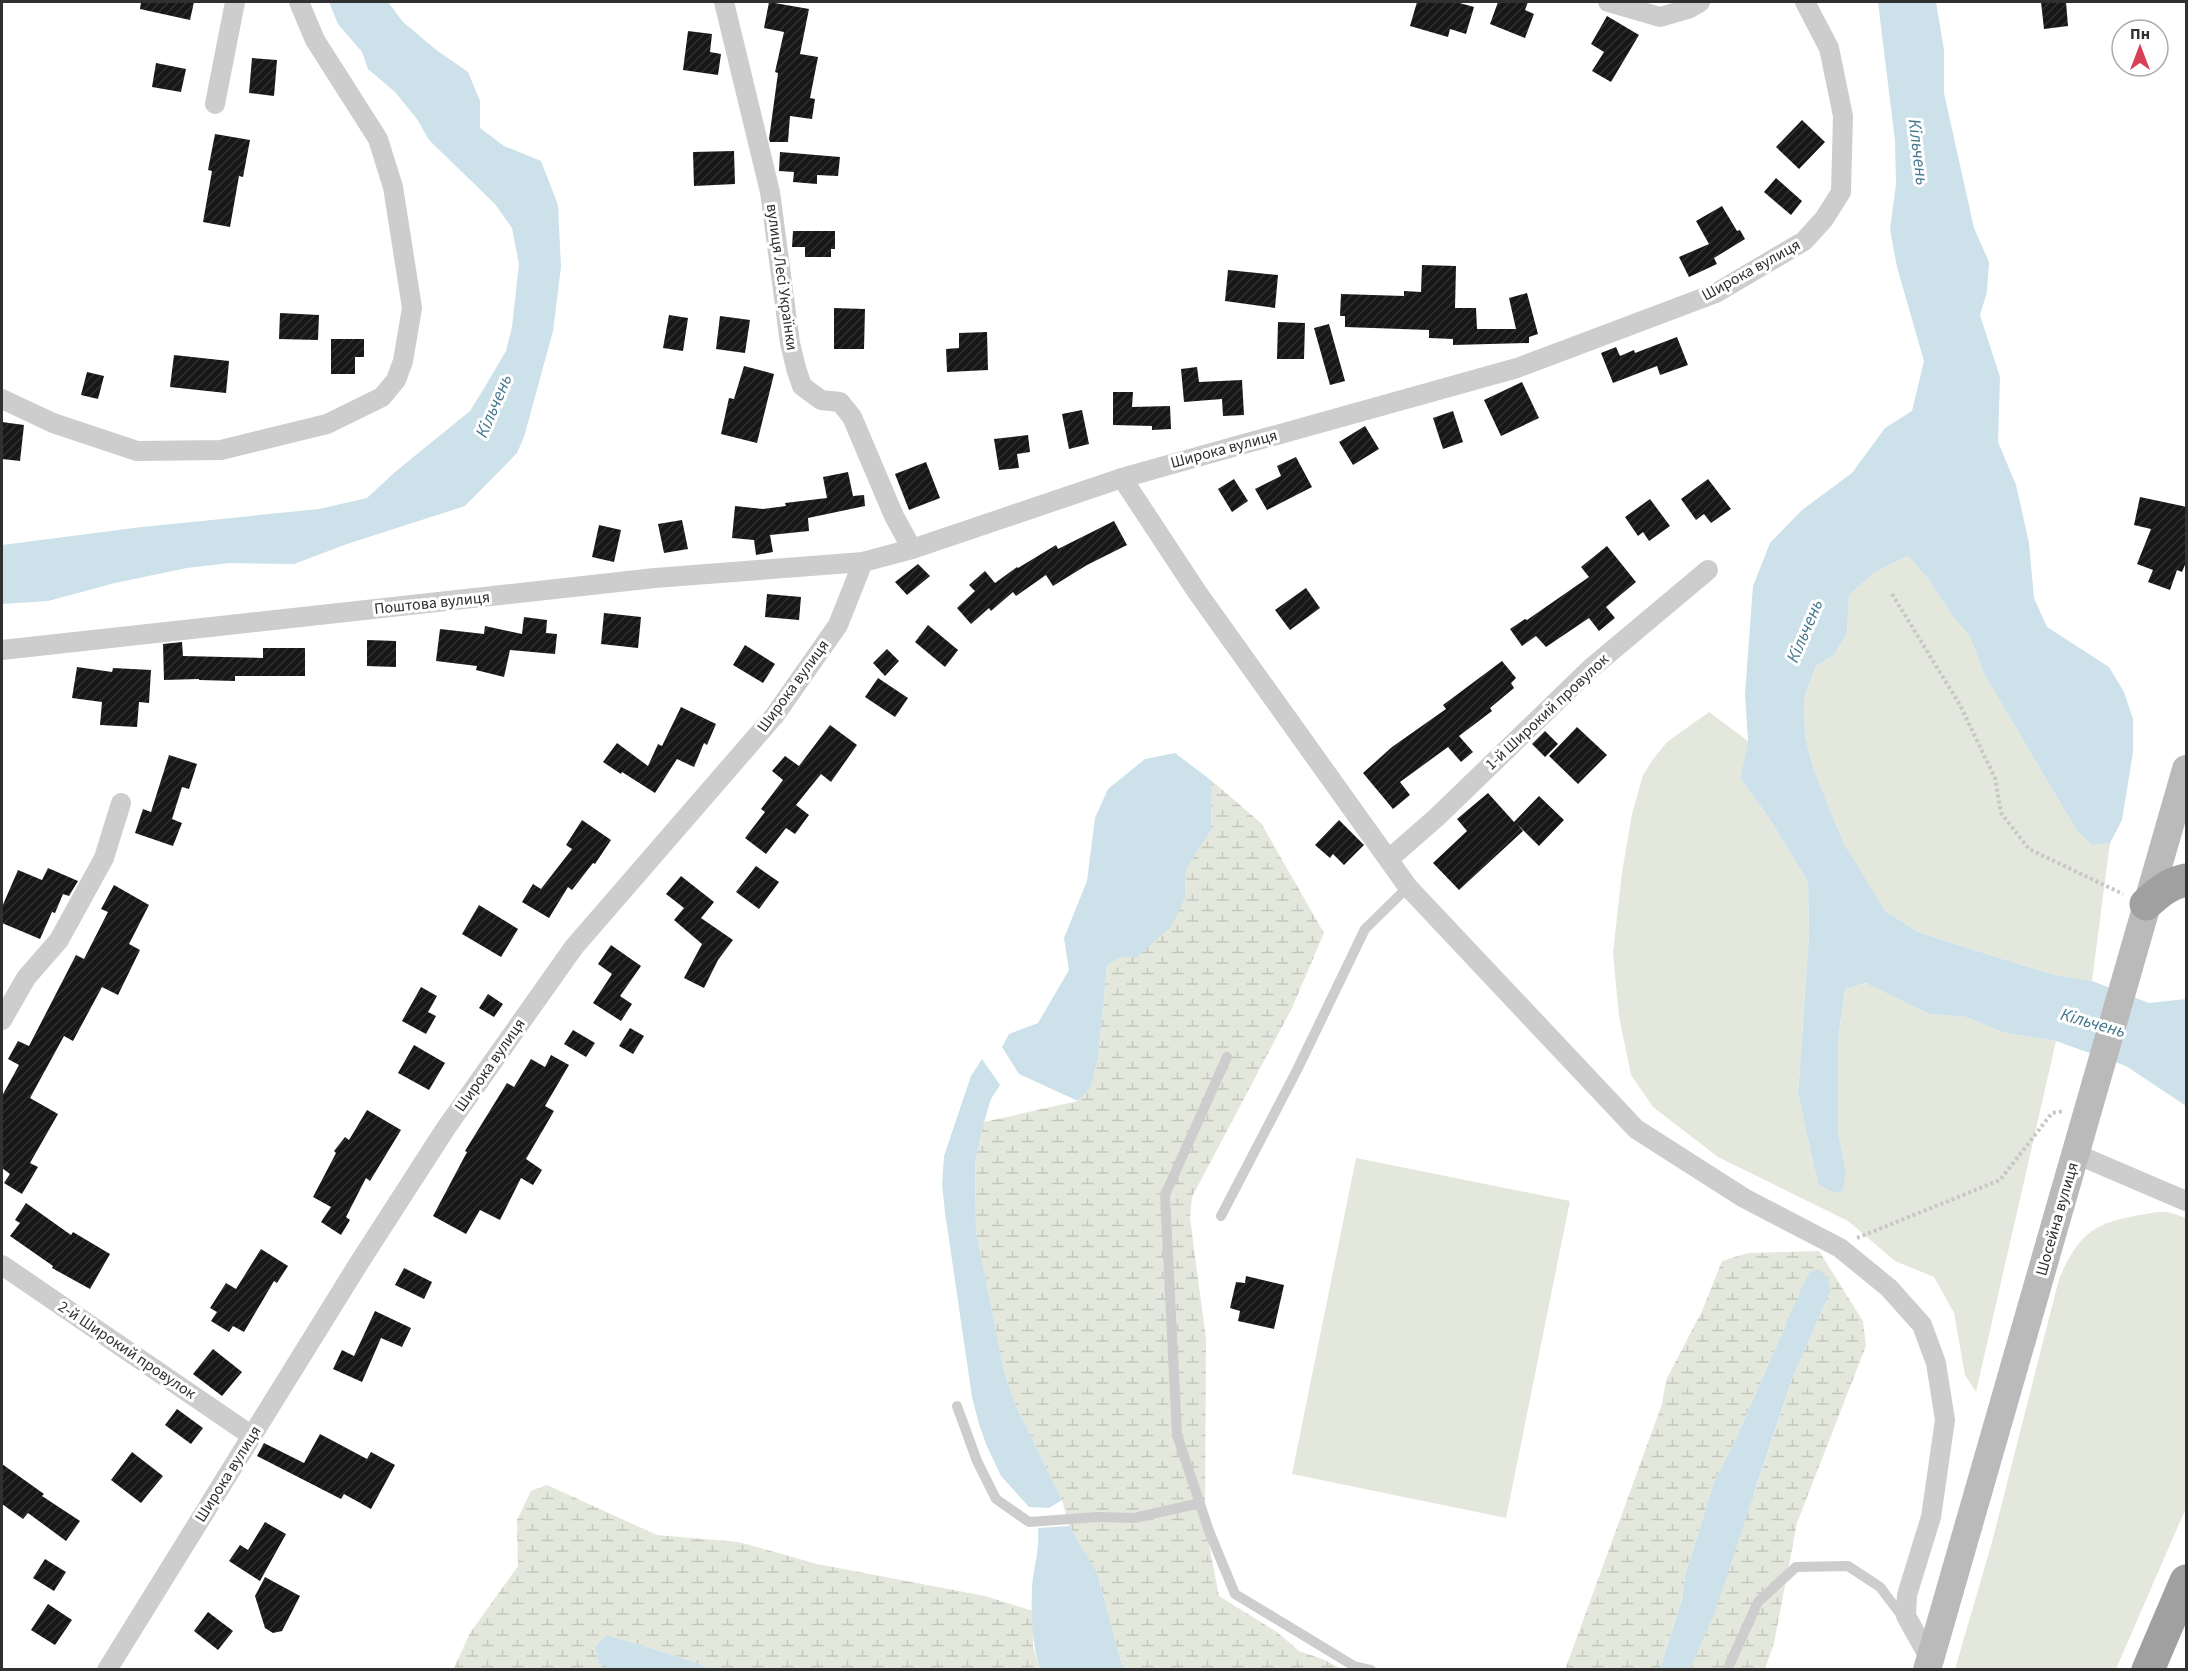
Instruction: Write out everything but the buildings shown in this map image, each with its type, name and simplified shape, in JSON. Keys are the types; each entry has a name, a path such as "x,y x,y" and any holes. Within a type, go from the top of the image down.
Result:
{"highway":[{"path":"2146,904 2161,890 2187,880"},
{"path":"2148,1670 2187,1581"}],"main road":[{"name":"Шосейна вулиця","path":"1928,1664 2076,1154 2134,945 2187,769"}],"street":[{"path":"215,104 235,2"},
{"path":"2,399 53,423 137,451 221,450 327,424 382,397 396,380 403,361 412,308 393,187 378,139 315,40 299,2"},
{"name":"вулиця Лесі Українки","path":"724,2 770,192 790,343 802,386 821,400 840,402 852,417 894,516 912,549"},
{"path":"1608,2 1660,17 1689,9 1700,2"},
{"name":"Широка вулиця","path":"107,1670 440,1138 574,947 775,715 838,625 863,562 912,549 1122,478 1517,368 1716,293 1804,241 1824,219 1840,192 1843,116 1829,48 1805,2"},
{"path":"1122,478 1197,592 1408,887 1636,1129 1744,1198 1837,1246 1889,1288 1922,1325 1936,1363 1945,1420 1931,1517 1907,1595 1906,1616 1928,1664"},
{"name":"Поштова вулиця","path":"2,650 655,578 863,562"},
{"name":"1-й Широкий провулок","path":"1389,859 1437,817 1590,669 1708,570"},
{"path":"2,1020 26,978 59,940 104,858 121,802"},
{"path":"2076,1154 2187,1201"},
{"name":"2-й Широкий провулок","path":"2,1265 252,1436"}],"lane":[{"path":"1221,1216 1297,1070 1365,929 1408,887"},
{"path":"1227,1057 1165,1196 1177,1435 1234,1594 1354,1666 1371,1670"},
{"path":"957,1406 976,1461 996,1499 1029,1522 1098,1517 1134,1518 1200,1503"},
{"path":"1727,1670 1758,1602 1796,1567 1848,1566 1880,1587 1912,1630"}],"path":[{"path":"1892,594 1960,705 1995,778 2001,813 2029,849 2146,904"},
{"path":"1837,1246 2000,1180 2052,1113 2069,1109 2095,1087"}],"green space":[{"path":"1908,556 1929,580 1970,637 1984,674 2077,831 2092,845 2110,843 2092,981 2051,974 1920,933 1885,911 1844,844 1814,770 1805,736 1804,698 1816,666 1834,655 1847,633 1849,595 1875,572"},
{"path":"1709,712 1748,741 1740,778 1769,818 1808,882 1809,935 1798,1094 1818,1184 1846,1173 1838,1131 1838,1040 1845,989 1867,983 1929,1014 1966,1017 2005,1033 2056,1041 1976,1392 1965,1375 1954,1313 1934,1277 1895,1261 1848,1221 1718,1157 1653,1107 1631,1075 1619,1016 1613,953 1622,872 1632,814 1643,775 1654,758 1667,742"},
{"path":"1212,781 1261,823 1324,933 1292,1008 1192,1197 1190,1218 1206,1339 1205,1523 1219,1596 1277,1632 1299,1651 1325,1660 1341,1669 1123,1669 1097,1572 1069,1526 1062,1500 1015,1404 1004,1371 976,1231 975,1163 984,1122 1078,1101 1090,1089 1098,1059 1107,965 1120,957 1185,898 1186,869 1211,829"},
{"path":"1356,1158 1570,1201 1506,1518 1292,1474"},
{"path":"2168,1212 2186,1218 2186,1508 2116,1669 1955,1669 1992,1542 2059,1279 2077,1246 2096,1228 2122,1219"},
{"path":"1819,1251 1863,1321 1866,1346 1797,1523 1774,1643 1765,1669 1690,1669 1757,1486 1792,1379 1831,1290 1788,1319 1738,1434 1714,1482 1660,1669 1565,1670 1662,1404 1666,1380 1702,1311 1722,1261 1748,1253"},
{"path":"547,1485 657,1535 739,1542 817,1564 985,1596 1033,1611 1033,1647 1040,1669 711,1669 607,1635 595,1646 599,1663 616,1669 453,1670 470,1633 518,1566 517,1520 531,1491"}],"water":[{"name":"Кільчень","path":"329,2 388,2 403,22 435,49 468,72 480,101 480,128 504,146 541,161 558,205 561,267 553,331 524,437 517,453 465,506 347,544 294,564 230,563 187,568 115,583 48,601 2,604 2,545 142,527 319,509 367,498 470,411 506,351 512,327 519,264 512,228 495,204 429,140 417,119 395,92 368,69 362,52 338,24"},
{"name":"Кільчень","path":"1878,2 1936,2 1944,50 1944,93 1974,228 1989,262 1987,292 1980,315 2000,377 1998,442 2016,485 2029,543 2034,598 2047,627 2109,667 2124,692 2133,719 2133,752 2122,820 2110,843 2092,845 2077,831 1984,674 1970,637 1929,580 1908,556 1875,572 1849,595 1847,633 1834,655 1816,666 1804,698 1805,736 1814,770 1844,844 1885,911 1920,933 2051,974 2092,981 2149,1003 2186,999 2186,1106 2126,1066 2056,1041 2005,1033 1966,1017 1929,1014 1866,983 1845,989 1838,1040 1838,1131 1846,1173 1842,1191 1833,1192 1818,1184 1798,1094 1809,935 1808,882 1769,818 1740,778 1748,741 1745,694 1753,586 1770,543 1802,510 1852,473 1885,428 1912,411 1924,361 1897,267 1890,229 1896,184 1895,141"},
{"path":"1175,753 1212,781 1211,830 1186,869 1185,898 1171,927 1136,958 1120,957 1107,965 1098,1059 1090,1089 1078,1101 1019,1074 1002,1047 1009,1034 1038,1023 1069,970 1064,938 1087,881 1095,818 1108,789 1145,759"},
{"path":"982,1059 1000,1085 991,1099 975,1163 976,1231 1004,1371 1015,1404 1062,1500 1049,1508 1029,1507 1001,1476 986,1444 972,1397 942,1185 944,1156 971,1076"},
{"path":"1819,1269 1827,1277 1831,1290 1792,1379 1715,1612 1690,1669 1660,1669 1714,1482 1738,1434 1803,1285 1810,1272"},
{"path":"1069,1526 1097,1572 1123,1669 1040,1669 1034,1640 1032,1609 1038,1528"},
{"path":"607,1635 711,1669 616,1670 599,1664 595,1646"}]}
